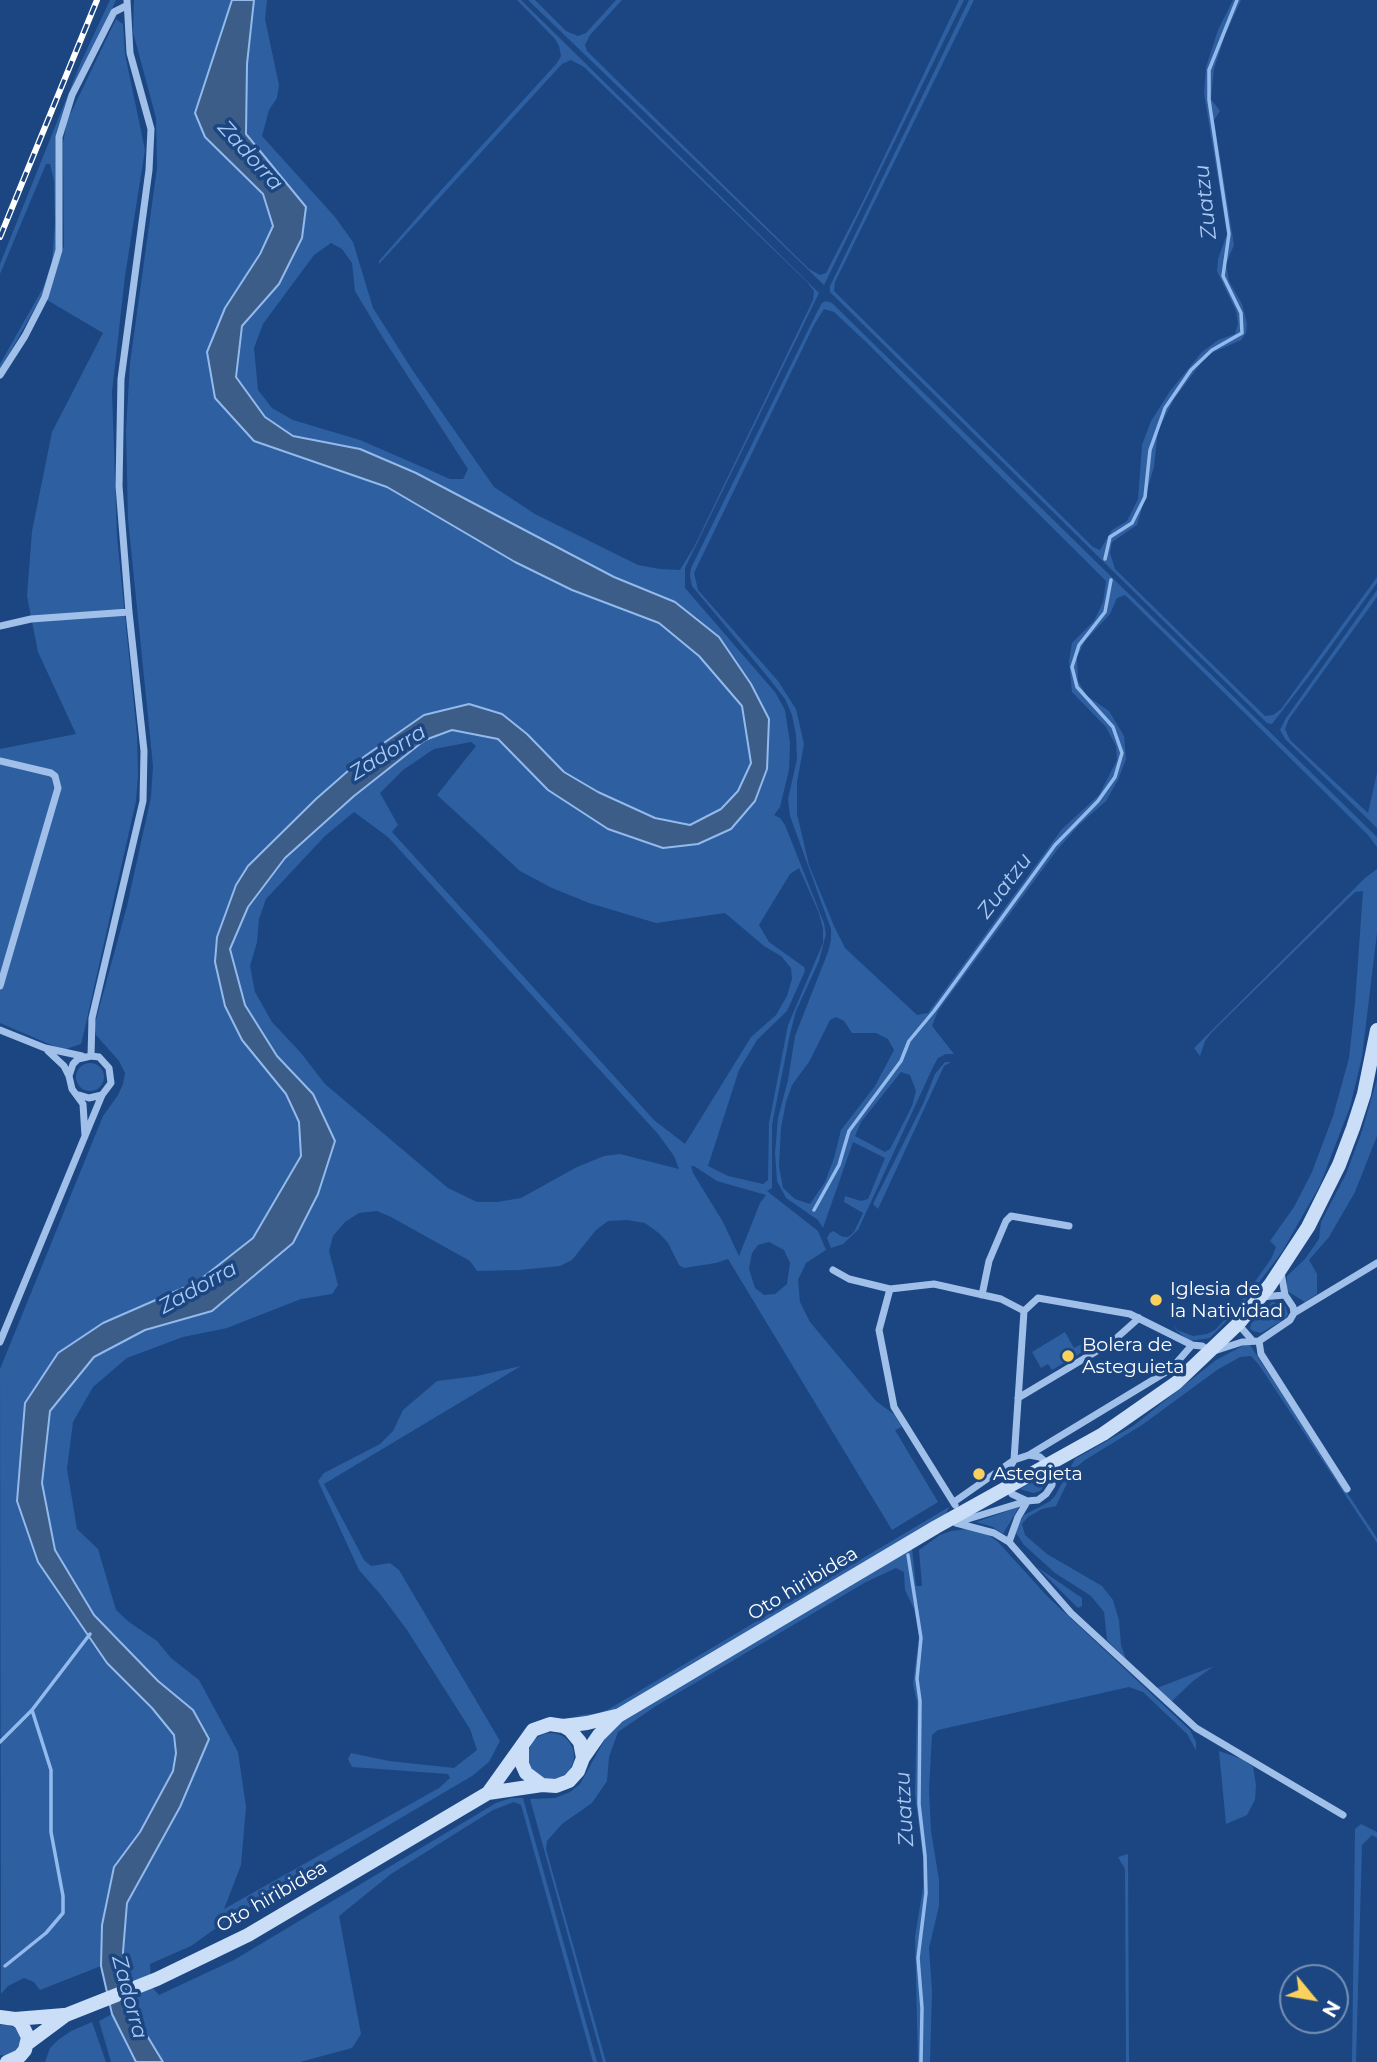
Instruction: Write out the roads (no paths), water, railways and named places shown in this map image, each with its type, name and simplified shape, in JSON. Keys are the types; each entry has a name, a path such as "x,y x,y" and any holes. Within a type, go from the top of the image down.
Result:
{"street":[{"path":"0,376 45,297 59,250 59,137 72,95 114,12 126,3"},
{"path":"87,1056 92,1018 143,801 145,751 129,612 119,486 121,379 149,170 151,129 130,54 126,3"},
{"path":"0,626 31,619 129,612"},
{"path":"0,761 51,773 55,776 58,788 0,986"},
{"path":"0,1030 45,1048 99,1057 110,1068 111,1083 102,1095 0,1342"},
{"name":"Oto hiribidea","path":"956,1513 1049,1465 1124,1420 1176,1383 1238,1324 1281,1270 1308,1227 1339,1165 1364,1094 1377,1030"},
{"path":"45,1048 64,1066 69,1076"},
{"path":"85,1136 83,1104 69,1083 69,1076 73,1064 87,1056"},
{"path":"77,1094 89,1098 102,1095"},
{"path":"982,1294 989,1261 1006,1221 1011,1216 1069,1226"},
{"path":"1027,1501 1019,1499 1008,1487 1007,1473 1014,1461 1024,1311 1038,1298 1130,1314 1211,1352 1255,1341 1290,1320 1294,1313 1377,1263"},
{"path":"833,1270 849,1279 890,1289 934,1284 982,1294 1001,1299 1024,1311"},
{"path":"1281,1270 1285,1295 1294,1313"},
{"path":"890,1289 879,1330 894,1406 956,1513 1009,1542 1071,1613 1196,1728 1343,1815"},
{"path":"1261,1297 1285,1295"},
{"path":"1018,1398 1112,1342 1139,1318"},
{"path":"1238,1324 1255,1341 1347,1489"},
{"name":"Oto hiribidea","path":"4,2062 14,2060 27,2052 66,2015 156,1979 248,1935 488,1793 542,1785 556,1786 569,1781 599,1735 618,1716 936,1527 956,1513 1014,1461 1029,1455 1171,1369 1192,1345"},
{"path":"956,1513 1038,1500 1046,1494 1052,1485 1053,1475 1049,1465 1040,1457 1029,1455"},
{"path":"1009,1542 1027,1501"},
{"name":"Oto hiribidea","path":"488,1793 527,1737 541,1726 563,1726 618,1716"},
{"path":"563,1726 580,1742 583,1758"},
{"path":"523,1744 522,1764 526,1773 542,1785"},
{"path":"0,2005 9,2018 26,2030 27,2052"},
{"name":"Oto hiribidea","path":"9,2018 66,2015"}],"water":[{"name":"Zadorra","path":"232,0 254,0 247,64 246,134 306,207 302,238 279,284 242,326 236,377 265,417 293,436 360,449 416,473 614,577 675,602 719,637 751,684 769,719 767,769 755,801 731,829 698,844 663,848 608,829 548,790 498,739 452,730 425,740 354,796 285,858 248,907 230,949 245,1005 277,1056 313,1094 335,1141 318,1194 293,1243 212,1311 145,1330 94,1357 50,1411 42,1483 55,1550 94,1615 158,1681 193,1710 209,1739 180,1807 127,1903 123,1952 125,1975 137,2019 163,2062 136,2062 112,2014 101,1966 102,1925 114,1867 140,1832 173,1771 176,1753 174,1735 152,1708 107,1663 38,1562 17,1501 25,1403 58,1353 103,1323 197,1282 253,1238 301,1156 299,1122 286,1094 242,1040 225,1006 215,962 217,937 236,885 248,866 316,799 365,756 424,715 469,704 502,714 527,734 564,772 598,792 655,818 690,825 721,809 738,791 751,763 742,706 699,656 659,623 572,590 515,562 387,487 254,441 215,398 207,352 225,308 260,254 273,226 263,194 205,137 195,113"}],"waterway":[{"name":"Zuatzu","path":"1105,559 1110,537 1132,523 1145,497 1150,450 1165,408 1191,370 1212,350 1242,333 1241,313 1223,276 1229,234 1209,100 1209,70 1237,0"},
{"name":"Zuatzu","path":"814,1210 839,1165 849,1131 901,1061 909,1041 934,1011 1055,845 1098,801 1115,777 1122,753 1113,727 1077,687 1072,667 1079,645 1105,612 1111,580"},
{"name":"Zuatzu","path":"908,1555 921,1638 917,1679 920,1701 919,1804 926,1893 918,1958 922,2008 921,2062"},
{"path":"0,1742 32,1710 90,1634"},
{"path":"5,1966 46,1933 63,1913 63,1896 51,1832 51,1770 32,1710"}],"railway":[{"path":"0,237 97,0"}],"place":[{"name":"Iglesia de la Natividad","path":"1156,1300"},
{"name":"Bolera de Asteguieta","path":"1068,1356"},
{"name":"Astegieta","path":"979,1474"}]}
